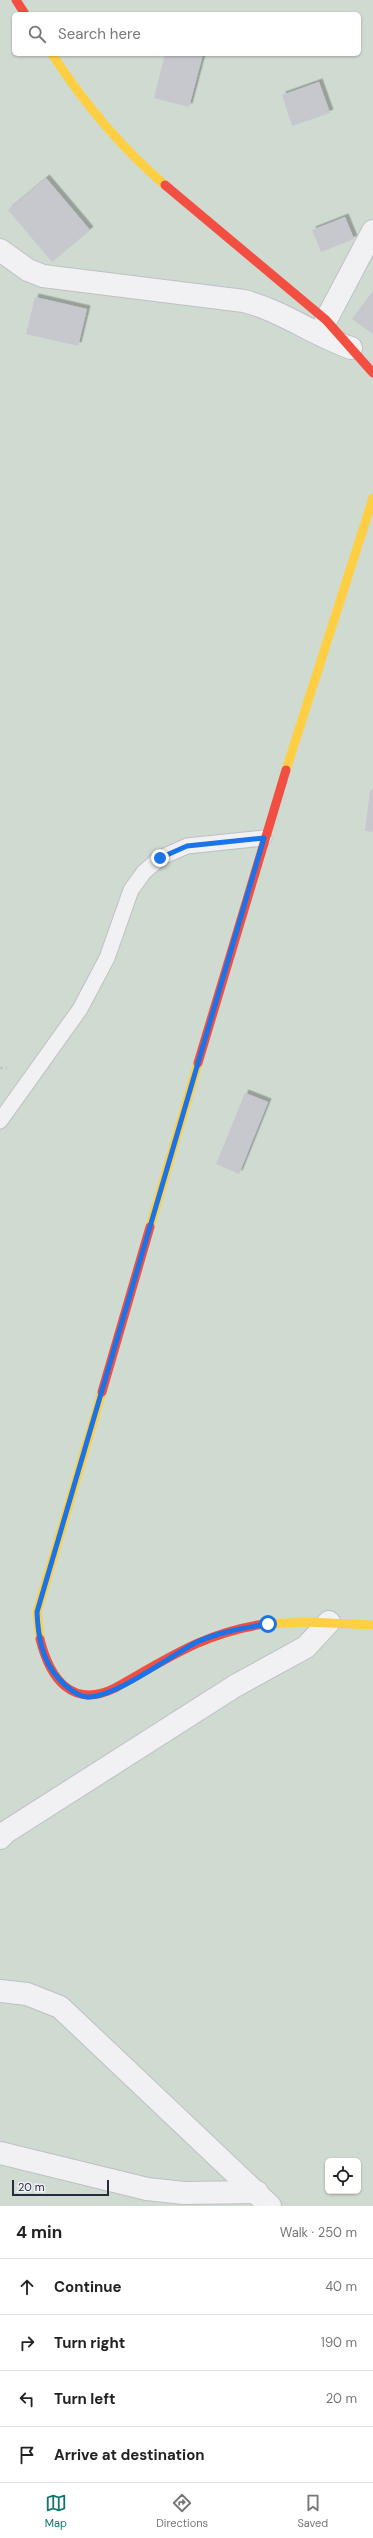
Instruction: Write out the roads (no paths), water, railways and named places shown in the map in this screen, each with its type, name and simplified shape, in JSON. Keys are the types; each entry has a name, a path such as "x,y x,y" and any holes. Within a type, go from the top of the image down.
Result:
{"main road":[{"path":"16,0 24,12"},
{"path":"53,56 82,98 137,161 326,320 373,374"},
{"path":"373,498 264,838 37,1612 38,1633 53,1672 66,1687 86,1697 103,1694 198,1642 234,1630 268,1624 330,1622 373,1625"}],"street":[{"path":"326,320 373,231"},
{"path":"0,250 28,270 43,276 244,301 258,305 322,337 351,348"},
{"path":"0,1838 6,1832 235,1686 306,1647 330,1622"},
{"path":"0,1991 27,1994 60,2007 263,2199"},
{"path":"0,2153 147,2189 263,2199"}],"lane":[{"path":"0,1121 80,1009 107,958 131,890 144,872 160,858 187,846 264,838"}]}
